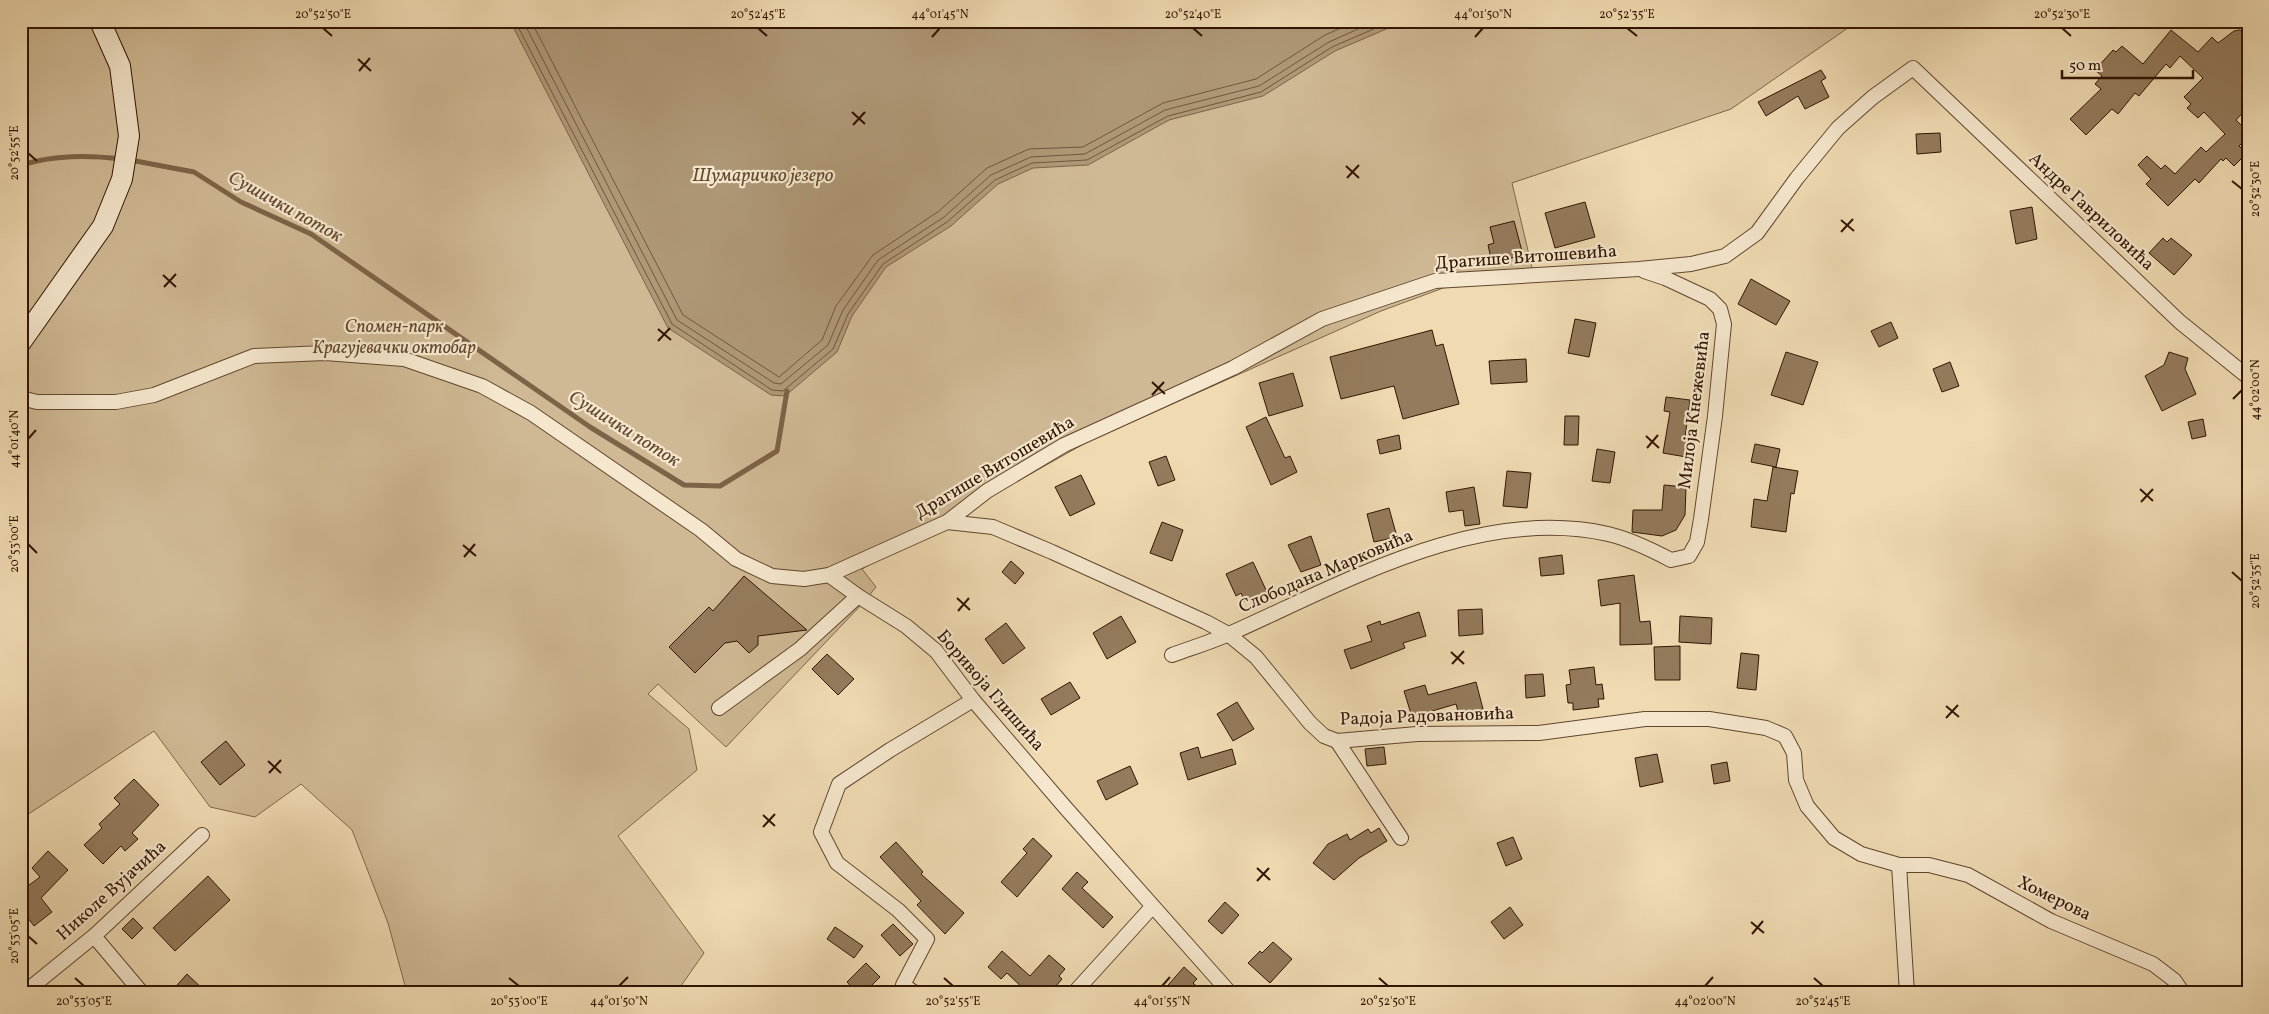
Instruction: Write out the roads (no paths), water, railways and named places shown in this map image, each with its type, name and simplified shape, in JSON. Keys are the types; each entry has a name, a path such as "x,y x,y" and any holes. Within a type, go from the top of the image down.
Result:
{"street":[{"path":"21,342 103,226 122,179 129,136 120,66 100,21"},
{"name":"Драгише Витошевића","path":"829,575 948,522 986,491 1064,445 1233,368 1322,319 1435,280 1639,270 1691,264 1725,256 1757,233 1797,178 1838,128 1873,97 1913,68"},
{"name":"Андре Гавриловића","path":"1913,68 2180,322 2248,377"},
{"name":"Милоја Кнежевића","path":"1639,270 1665,278 1710,299 1720,309 1724,324 1715,416 1697,542 1689,556 1672,560 1644,547"},
{"path":"21,398 36,402 116,402 154,394 254,356 325,353 404,359 482,386 531,414 701,530 743,562 772,576 804,578 829,575"},
{"name":"Радоја Радовановића","path":"948,522 993,527 1206,622 1228,634 1256,657 1310,723 1324,736 1337,741 1417,734 1539,733 1645,719 1709,718 1766,728 1785,736 1794,752 1796,780 1807,806 1834,838 1861,854 1899,865"},
{"name":"Слободана Марковића","path":"1172,655 1228,634 1358,575 1432,548 1492,532 1556,528 1609,534 1644,547"},
{"name":"Боривоја Глишића","path":"829,575 906,626 936,651 973,700 1152,907 1230,993"},
{"path":"719,708 800,649 858,596"},
{"path":"915,993 904,985 927,939 898,910 837,863 821,832 839,784 890,750 973,700"},
{"path":"1337,741 1401,838"},
{"name":"Николе Вујачића","path":"24,993 94,936 202,835"},
{"path":"1899,865 1907,993"},
{"name":"Хомерова","path":"1899,865 1929,865 1968,875 2050,921 2153,964 2174,980 2183,993"},
{"path":"1074,993 1152,907"},
{"path":"94,936 142,993"}],"water":[{"name":"Шумаричко језеро","path":"510,21 1405,21 1335,51 1263,96 1169,120 1088,165 1033,168 998,184 951,226 886,267 852,316 837,352 785,396 771,395 668,328"}],"waterway":[{"name":"Сушички поток","path":"21,165 46,159 71,157 122,159"},
{"name":"Сушички поток","path":"130,160 194,172 241,202 311,234 590,427 684,485 720,486 777,451 787,391"}],"park label":[{"name":"Спомен-парк Крагујевачки октобар","path":"394,337"}]}
